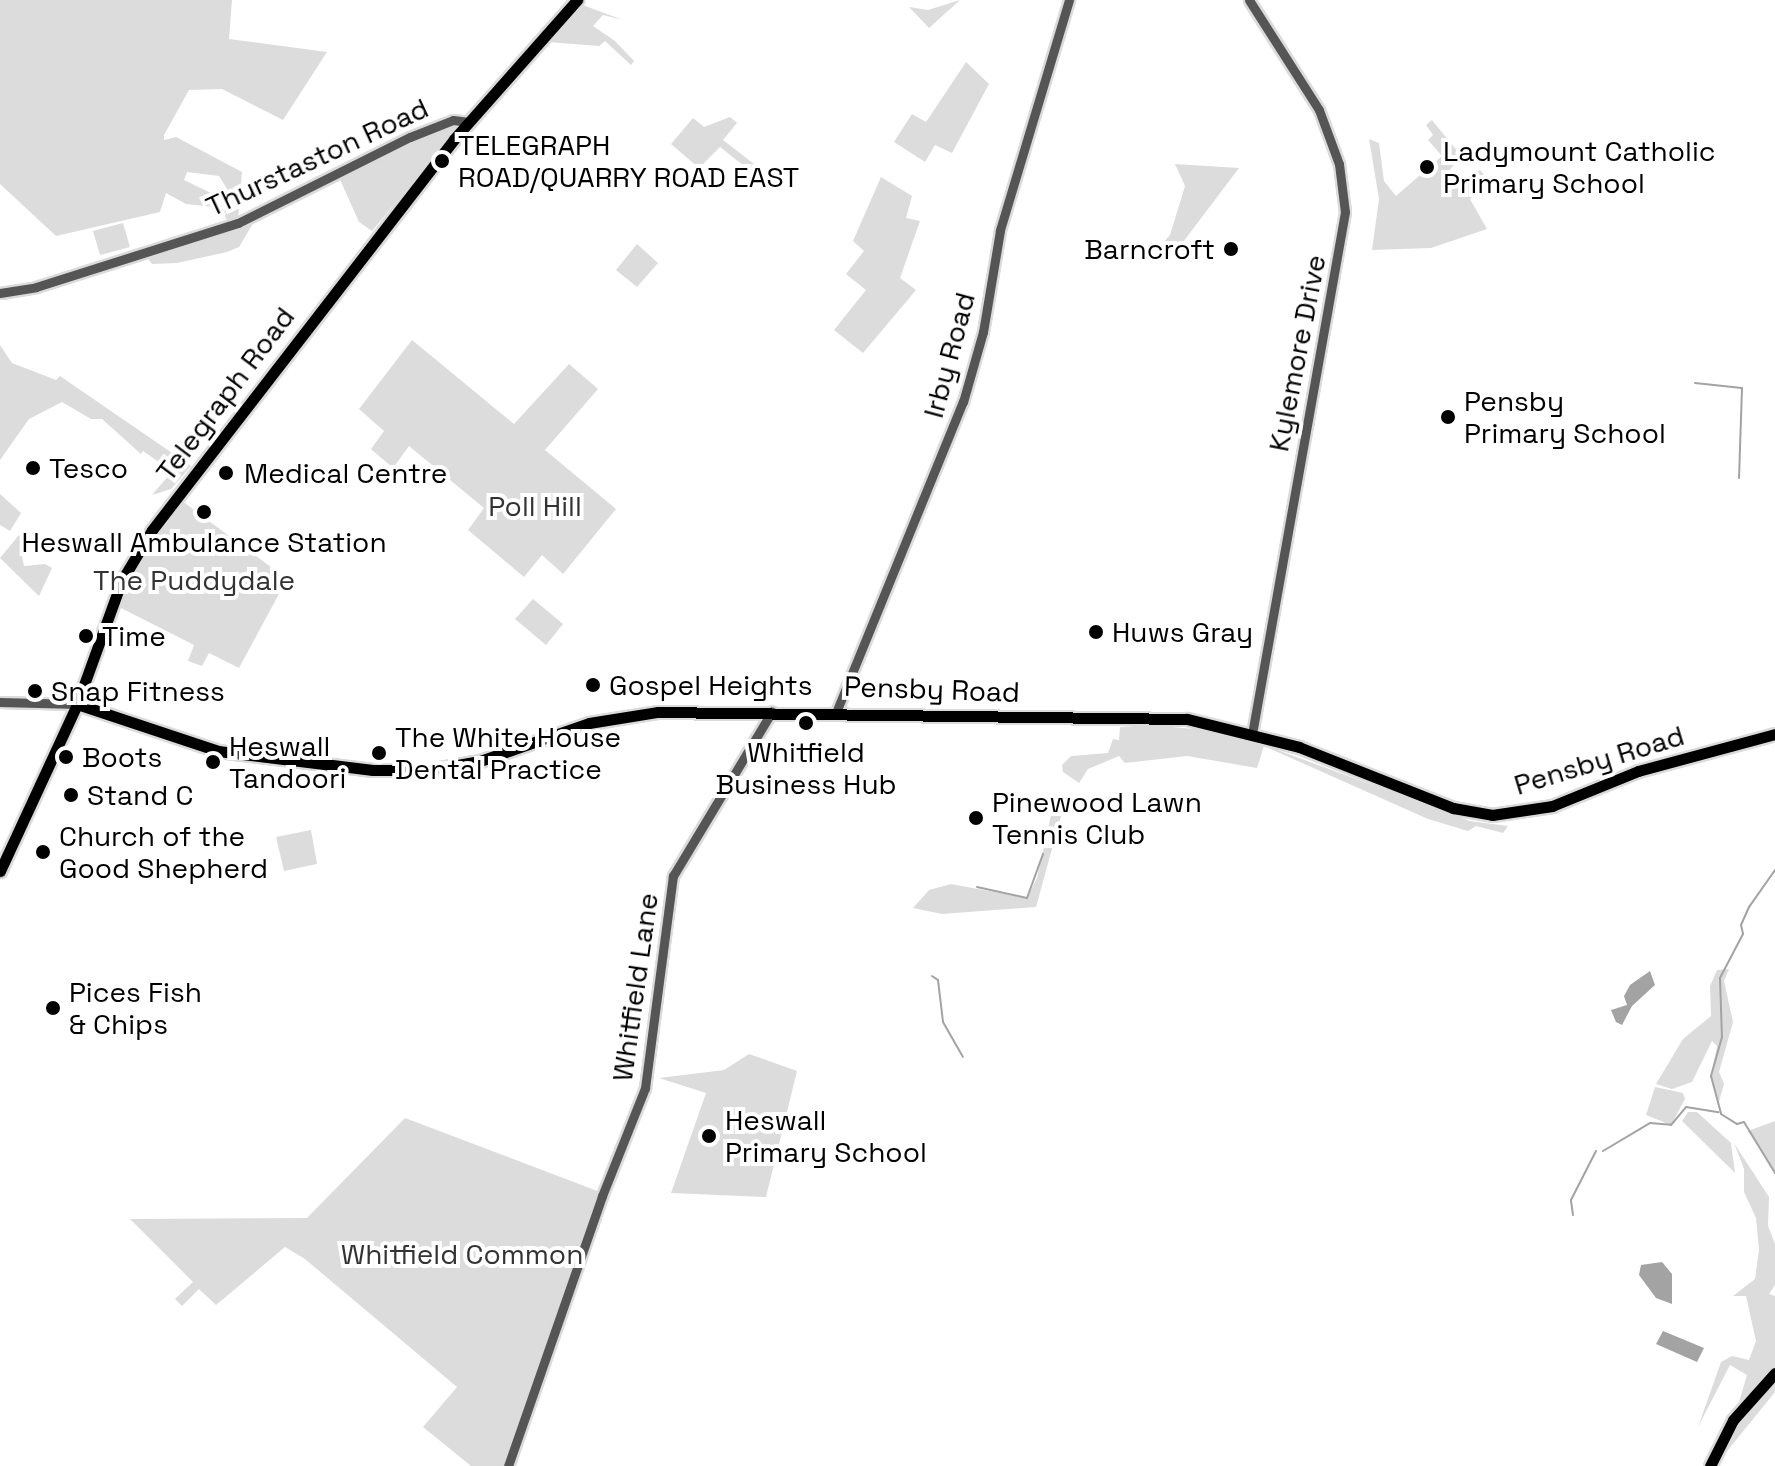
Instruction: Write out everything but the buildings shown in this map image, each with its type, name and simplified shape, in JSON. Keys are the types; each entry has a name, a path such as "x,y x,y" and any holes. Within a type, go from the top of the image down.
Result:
{"main road":[{"name":"Telegraph Road","path":"0,871 77,704 122,580 152,530 469,122 577,0"},
{"name":"Pensby Road","path":"77,704 218,751 373,770 428,770 480,761 603,720 658,712 837,710 1187,719 1252,734 1324,756 1453,808 1492,815 1552,806 1638,771 1775,734"},
{"path":"1710,1466 1733,1420 1775,1373"}],"street":[{"name":"Irby Road","path":"837,710 963,402 983,332 1000,230 1069,0"},
{"name":"Kylemore Drive","path":"1249,0 1319,110 1339,164 1345,212 1252,734"},
{"name":"Thurstaston Road","path":"0,293 36,287 223,228 410,137 453,120 469,122"},
{"path":"0,702 77,704"},
{"name":"Whitfield Lane","path":"508,1466 603,1194 645,1088 673,876 772,711"}],"green space":[{"path":"0,0 232,0 229,39 327,52 283,120 222,89 189,90 164,135 164,140 176,137 242,172 238,220 228,223 224,214 227,189 219,176 187,172 184,180 217,196 214,207 186,204 166,193 160,212 56,236 0,184"},
{"path":"960,0 929,28 909,7 928,10"},
{"path":"580,4 623,20 603,15 593,26 615,41 634,61 631,65 605,41 599,46 548,42"},
{"path":"966,62 989,84 952,153 935,145 925,162 894,142 912,114 926,122"},
{"path":"730,117 737,123 723,140 772,178 768,185 720,147 699,168 671,144 693,118 704,127"},
{"name":"Ladymount Catholic Primary School","path":"1432,120 1462,157 1450,169 1463,184 1480,170 1489,181 1470,199 1487,229 1431,248 1372,250 1379,199 1369,139 1379,143 1384,181 1396,196 1442,156 1428,140 1433,135 1426,125"},
{"path":"455,122 458,127 372,231 359,222 338,175"},
{"path":"1175,164 1239,168 1168,262 1158,258 1156,251 1170,235 1185,186"},
{"path":"881,177 912,196 906,218 920,221 900,278 916,290 863,353 834,330 866,290 846,274 864,251 853,241"},
{"path":"255,220 239,247 227,252 177,263 152,264 146,256 148,251 236,231"},
{"path":"123,223 130,247 100,255 93,231"},
{"path":"637,244 658,263 637,287 616,270"},
{"name":"Poll Hill","path":"412,340 514,424 569,364 598,389 545,450 616,509 563,574 542,555 524,577 468,530 484,508 409,446 393,468 371,449 384,431 359,409"},
{"path":"0,345 12,363 56,380 60,376 191,466 171,489 152,495 169,475 166,467 143,451 141,454 102,419 91,419 62,402 29,419 0,460"},
{"path":"0,494 21,513 10,531 0,525"},
{"name":"The Puddydale","path":"178,498 287,579 239,668 209,653 202,666 188,661 194,645 117,606"},
{"path":"19,535 27,543 20,547 24,566 45,564 52,568 39,596 0,558"},
{"path":"533,599 563,624 546,645 515,619"},
{"path":"1150,725 1217,731 1264,745 1470,821 1508,826 1503,833 1476,826 1468,831 1428,819 1264,746 1257,768 1187,756 1125,763 1119,756 1088,769 1079,783 1063,772 1062,765 1071,756 1108,753 1113,739 1119,740 1120,727"},
{"path":"1053,806 1063,809 1036,907 942,914 913,908 929,890 951,884 1027,898 1037,878"},
{"path":"311,830 317,864 284,871 276,837"},
{"path":"1729,969 1724,981 1733,1022 1719,1072 1724,1084 1718,1105 1711,1076 1717,1046 1712,1041 1692,1082 1672,1089 1656,1084 1683,1039 1711,1016 1710,986 1717,970"},
{"name":"Heswall Primary School","path":"749,1054 797,1071 766,1197 671,1193 706,1093 659,1078 724,1070"},
{"path":"1655,1087 1683,1093 1685,1099 1671,1125 1646,1115"},
{"path":"1688,1112 1697,1112 1731,1143 1735,1173 1682,1121"},
{"name":"Whitfield Common","path":"405,1118 600,1192 504,1466 471,1466 423,1427 457,1387 305,1259 285,1247 216,1305 199,1289 182,1306 175,1299 193,1282 130,1219 307,1218"},
{"path":"1775,1121 1775,1173 1748,1131"},
{"path":"1734,1143 1769,1197 1768,1226 1775,1244 1775,1285 1769,1294 1775,1296 1775,1369 1737,1409 1747,1375 1730,1365 1698,1427 1721,1362 1732,1356 1749,1360 1756,1341 1746,1296 1733,1296 1755,1279 1759,1250 1756,1218 1744,1192 1744,1169"},
{"path":"1775,1378 1775,1392 1719,1461 1736,1421"}],"shaded area":[{"path":"1650,971 1655,985 1632,1006 1622,1025 1616,1022 1611,1010 1627,1005 1624,996 1630,985"},
{"path":"1662,1262 1672,1274 1672,1304 1656,1298 1639,1275 1641,1265"},
{"path":"1663,1331 1704,1348 1697,1362 1656,1344"}],"waterway":[{"path":"1695,383 1742,388 1739,478"},
{"path":"977,887 1027,898 1043,854"},
{"path":"1775,870 1749,907 1741,925 1743,934 1720,978 1722,1037 1711,1076 1721,1114 1737,1124 1744,1122 1775,1173"},
{"path":"932,976 938,980 943,1022 963,1057"},
{"path":"1603,1151 1650,1123 1671,1125 1686,1107 1719,1112"},
{"path":"1573,1215 1571,1200 1596,1151"}],"place":[{"name":"TELEGRAPH ROAD/QUARRY ROAD EAST","path":"442,161"},
{"name":"Ladymount Catholic Primary School","path":"1427,167"},
{"name":"Barncroft","path":"1231,249"},
{"name":"Pensby Primary School","path":"1448,417"},
{"name":"Tesco","path":"33,468"},
{"name":"Medical Centre","path":"226,473"},
{"name":"Heswall Ambulance Station","path":"204,512"},
{"name":"Huws Gray","path":"1096,632"},
{"name":"Time","path":"86,636"},
{"name":"Gospel Heights","path":"593,685"},
{"name":"Snap Fitness","path":"35,691"},
{"name":"Whitfield Business Hub","path":"806,723"},
{"name":"The White House Dental Practice","path":"379,753"},
{"name":"Boots","path":"66,757"},
{"name":"Heswall Tandoori","path":"213,762"},
{"name":"Stand C","path":"71,795"},
{"name":"Pinewood Lawn Tennis Club","path":"976,818"},
{"name":"Church of the Good Shepherd","path":"43,852"},
{"name":"Pices Fish & Chips","path":"53,1008"},
{"name":"Heswall Primary School","path":"709,1136"}]}
